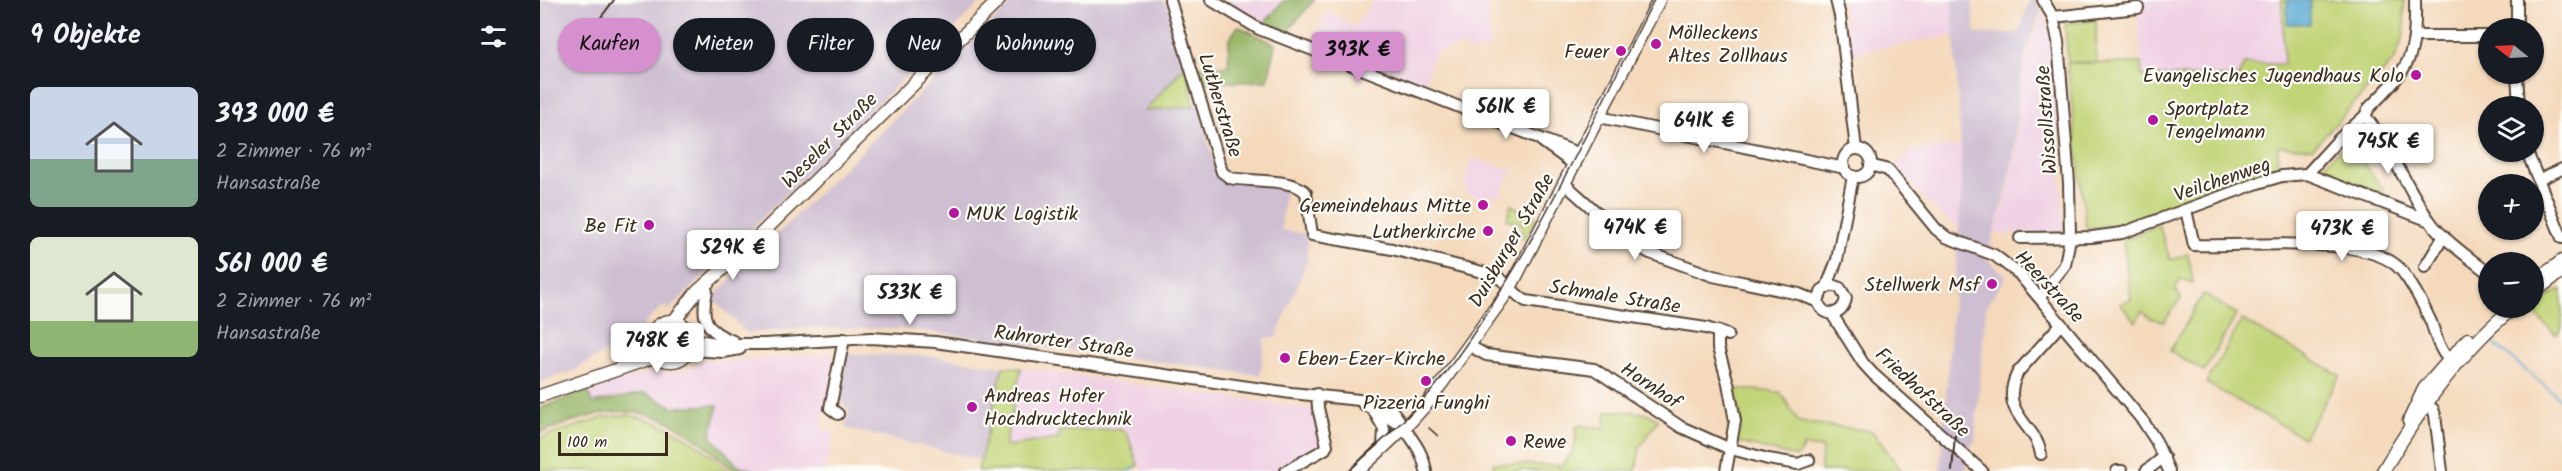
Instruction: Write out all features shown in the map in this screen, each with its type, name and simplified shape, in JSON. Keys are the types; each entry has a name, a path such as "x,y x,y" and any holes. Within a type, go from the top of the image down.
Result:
{"main road":[{"name":"Weseler Straße","path":"679,323 705,289 999,0"},
{"name":"Duisburger Straße","path":"1358,471 1429,401 1510,288 1659,0"},
{"path":"2544,277 2562,261"},
{"path":"2544,280 2562,272"},
{"path":"2544,282 2562,281"},
{"path":"2423,401 2424,389 2448,359 2492,318"},
{"path":"2383,471 2423,401 2482,335 2502,318"},
{"name":"Ruhrorter Straße","path":"613,370 651,344 656,328 664,322 679,323"},
{"path":"679,323 691,345"},
{"path":"651,344 657,356"},
{"name":"Ruhrorter Straße","path":"540,396 657,356 662,360 675,362 681,359 691,345"}],"street":[{"name":"Lutherstraße","path":"1170,0 1222,172 1234,179 1293,184 1303,189 1311,231 1317,237 1363,243 1494,274 1505,281 1510,288"},
{"path":"1211,0 1259,30 1536,136 1578,160"},
{"path":"1815,161 1845,156 1856,149 1840,16 1836,0"},
{"path":"2043,0 2053,17 2138,8"},
{"path":"2307,174 2339,139 2365,116 2369,108 2406,65 2413,52 2416,36 2415,0"},
{"path":"2517,0 2517,18"},
{"name":"Wissollstraße","path":"2040,297 2061,272 2070,238 2069,183 2058,41 2053,17"},
{"path":"2416,36 2478,36"},
{"path":"2365,116 2395,159 2430,221 2478,265"},
{"path":"1599,117 1815,161 1849,172 1865,174 1870,165"},
{"name":"Heerstraße","path":"1856,149 1867,153 1870,165 1888,170 1936,229 1946,237 2004,261 2040,297 2143,421 2164,457 2169,471"},
{"path":"1565,184 1620,233 1650,253 1713,276 1799,294 1821,293 1840,288 1837,260 1849,172 1845,156"},
{"path":"2544,177 2562,169"},
{"name":"Veilchenweg","path":"2020,238 2070,238 2122,233 2266,181 2282,176 2307,174 2430,221"},
{"path":"2544,193 2562,238"},
{"path":"2186,210 2194,245 2260,244 2359,248 2389,260 2399,267 2418,297 2431,323 2439,348 2448,359"},
{"path":"2554,215 2562,228"},
{"path":"2425,267 2444,236"},
{"path":"1837,260 1821,293 1824,312 1837,311"},
{"name":"Schmale Straße","path":"1510,288 1518,297 1526,300 1723,333 1718,348 1728,383 1735,422 1728,448 1726,471"},
{"name":"Friedhofstraße","path":"1840,288 1846,298 1837,311 1845,336 1873,374 1982,471"},
{"name":"Ruhrorter Straße","path":"705,289 704,310 707,323 719,336 739,343"},
{"path":"2042,454 2035,437 2017,413 2014,404 2014,380 2018,372 2061,324"},
{"name":"Ruhrorter Straße","path":"691,345 765,344 871,338 934,342 1291,393 1369,401 1397,414 1404,427"},
{"path":"838,414 830,408 844,339"},
{"name":"Ruhrorter Straße","path":"691,345 723,352 765,344"},
{"name":"Hornhof","path":"1470,346 1486,355 1594,369 1681,427 1728,448 1797,464 1809,460"},
{"path":"1286,471 1325,449 1327,445 1317,394"},
{"name":"Ruhrorter Straße","path":"1355,400 1404,427"},
{"path":"2423,401 2435,415 2442,471"},
{"path":"1372,409 1384,429 1383,447"},
{"path":"1404,427 1417,444 1426,471"},
{"path":"2146,471 2164,457"},
{"path":"2117,471 2122,471"}],"shaded area":[{"path":"542,0 983,0 962,21 962,18 886,18 886,72 910,72 672,307 667,310 663,306 633,335 575,370 540,382 540,3"},
{"path":"1015,0 1163,0 1170,10 1186,65 1146,110 1199,105 1216,171 1285,188 1281,230 1307,234 1307,262 1276,337 1265,338 1260,375 906,329 809,328 747,333 712,298 942,72 962,72 962,52 974,40 974,72 1096,72 1096,18 997,18"},
{"path":"1226,0 1284,0 1264,24 1251,19"},
{"path":"1374,0 1487,0 1491,47 1466,52 1465,46 1435,52 1424,84 1314,42 1327,11 1355,27"},
{"path":"1843,0 1952,0 1955,35 1850,53"},
{"path":"1952,0 1972,0 1975,34 2019,33 2029,0 2036,0 2041,11 2025,55 2020,83 2015,146 2007,190 1986,259 2007,276 1986,306 1975,441 1969,447 1966,471 1940,471 1961,199 1961,146"},
{"path":"2118,0 2404,0 2404,35 2394,61 2313,148 2278,146 2277,171 2238,77 2142,76 2137,3 2119,4"},
{"path":"2043,12 2052,37 2064,232 1994,234 2008,190 2016,147 2021,82 2026,60"},
{"path":"1961,146 1959,227 1939,214 1895,166 1911,151"},
{"path":"1472,158 1512,170 1499,197 1485,193 1484,199 1465,193 1467,186 1464,185"},
{"path":"831,354 834,367 821,428 835,432 825,471 756,471 737,465 711,436 717,405 673,407 657,398 592,403 588,390 656,370 667,373 687,370 704,359 719,361"},
{"path":"848,354 929,356 1003,367 981,460 845,428 849,411 838,396"},
{"path":"1021,368 1313,409 1323,445 1296,458 1279,471 1143,471 1138,465 1127,433 1058,439 1005,447"}],"green space":[{"path":"1284,0 1314,0 1287,32 1264,24"},
{"path":"2282,0 2404,0 2404,35 2395,59 2313,148 2278,146 2277,171 2236,182 2202,198 2129,224 2086,228 2067,63 2141,63 2142,76 2238,77 2244,64 2284,64"},
{"path":"2096,20 2096,62 2068,62 2065,24"},
{"path":"1238,26 1275,44 1268,81 1200,83 1196,67 1228,66 1229,40"},
{"path":"1186,65 1194,106 1145,111"},
{"path":"2348,141 2384,191 2382,196 2331,178 2325,173 2325,164"},
{"path":"1511,205 1536,218 1526,238 1521,237 1522,226 1519,222 1507,220"},
{"path":"2159,225 2170,260 2188,254 2193,283 2181,279 2175,289 2181,298 2164,322 2150,318 2142,311 2136,322 2120,304 2131,299 2123,240"},
{"path":"2562,289 2562,328 2556,335 2539,318 2544,318 2544,299"},
{"path":"2203,294 2237,314 2204,371 2170,351"},
{"path":"2242,320 2340,375 2304,438 2206,383"},
{"path":"671,328 680,332 684,341 680,350 671,354 662,350 658,341 662,332"},
{"path":"1003,367 1021,368 1005,446 1058,439 1060,431 1120,429 1127,433 1138,465 1131,471 978,471"},
{"path":"1735,389 1780,392 1799,422 1872,431 1902,471 1821,471 1822,448 1804,446 1797,457 1736,442 1741,421"},
{"path":"588,390 592,403 645,393 673,407 718,405 711,436 737,465 756,471 734,470 683,430 663,419 644,414 606,413 540,433 540,408"},
{"path":"1606,412 1646,413 1658,420 1640,447 1636,471 1494,471 1493,463 1561,466 1574,450 1577,425 1605,428"},
{"path":"628,415 657,422 683,435 706,451 728,471 540,471 540,438 605,417"}],"water":[{"path":"2287,0 2310,0 2310,24 2287,24"}],"waterway":[{"path":"2493,343 2562,400"},
{"path":"1130,471 1135,467"}],"tram line":[{"path":"1349,471 1427,396 1469,340 1528,246 1654,0"},
{"path":"1429,428 1438,436"}],"railway":[{"path":"600,18 614,0"},
{"path":"1952,471 1955,435"}],"place":[{"name":"Mölleckens Altes Zollhaus","path":"1656,44"},
{"name":"Feuer","path":"1621,51"},
{"name":"Evangelisches Jugendhaus Kolo","path":"2416,75"},
{"name":"Sportplatz Tengelmann","path":"2153,120"},
{"name":"Gemeindehaus Mitte","path":"1483,205"},
{"name":"MUK Logistik","path":"954,213"},
{"name":"Be Fit","path":"649,225"},
{"name":"Lutherkirche","path":"1488,231"},
{"name":"Stellwerk Msf","path":"1992,284"},
{"name":"Eben-Ezer-Kirche","path":"1285,358"},
{"name":"Pizzeria Funghi","path":"1426,381"},
{"name":"Andreas Hofer Hochdrucktechnik","path":"972,407"},
{"name":"Rewe","path":"1511,441"}]}
